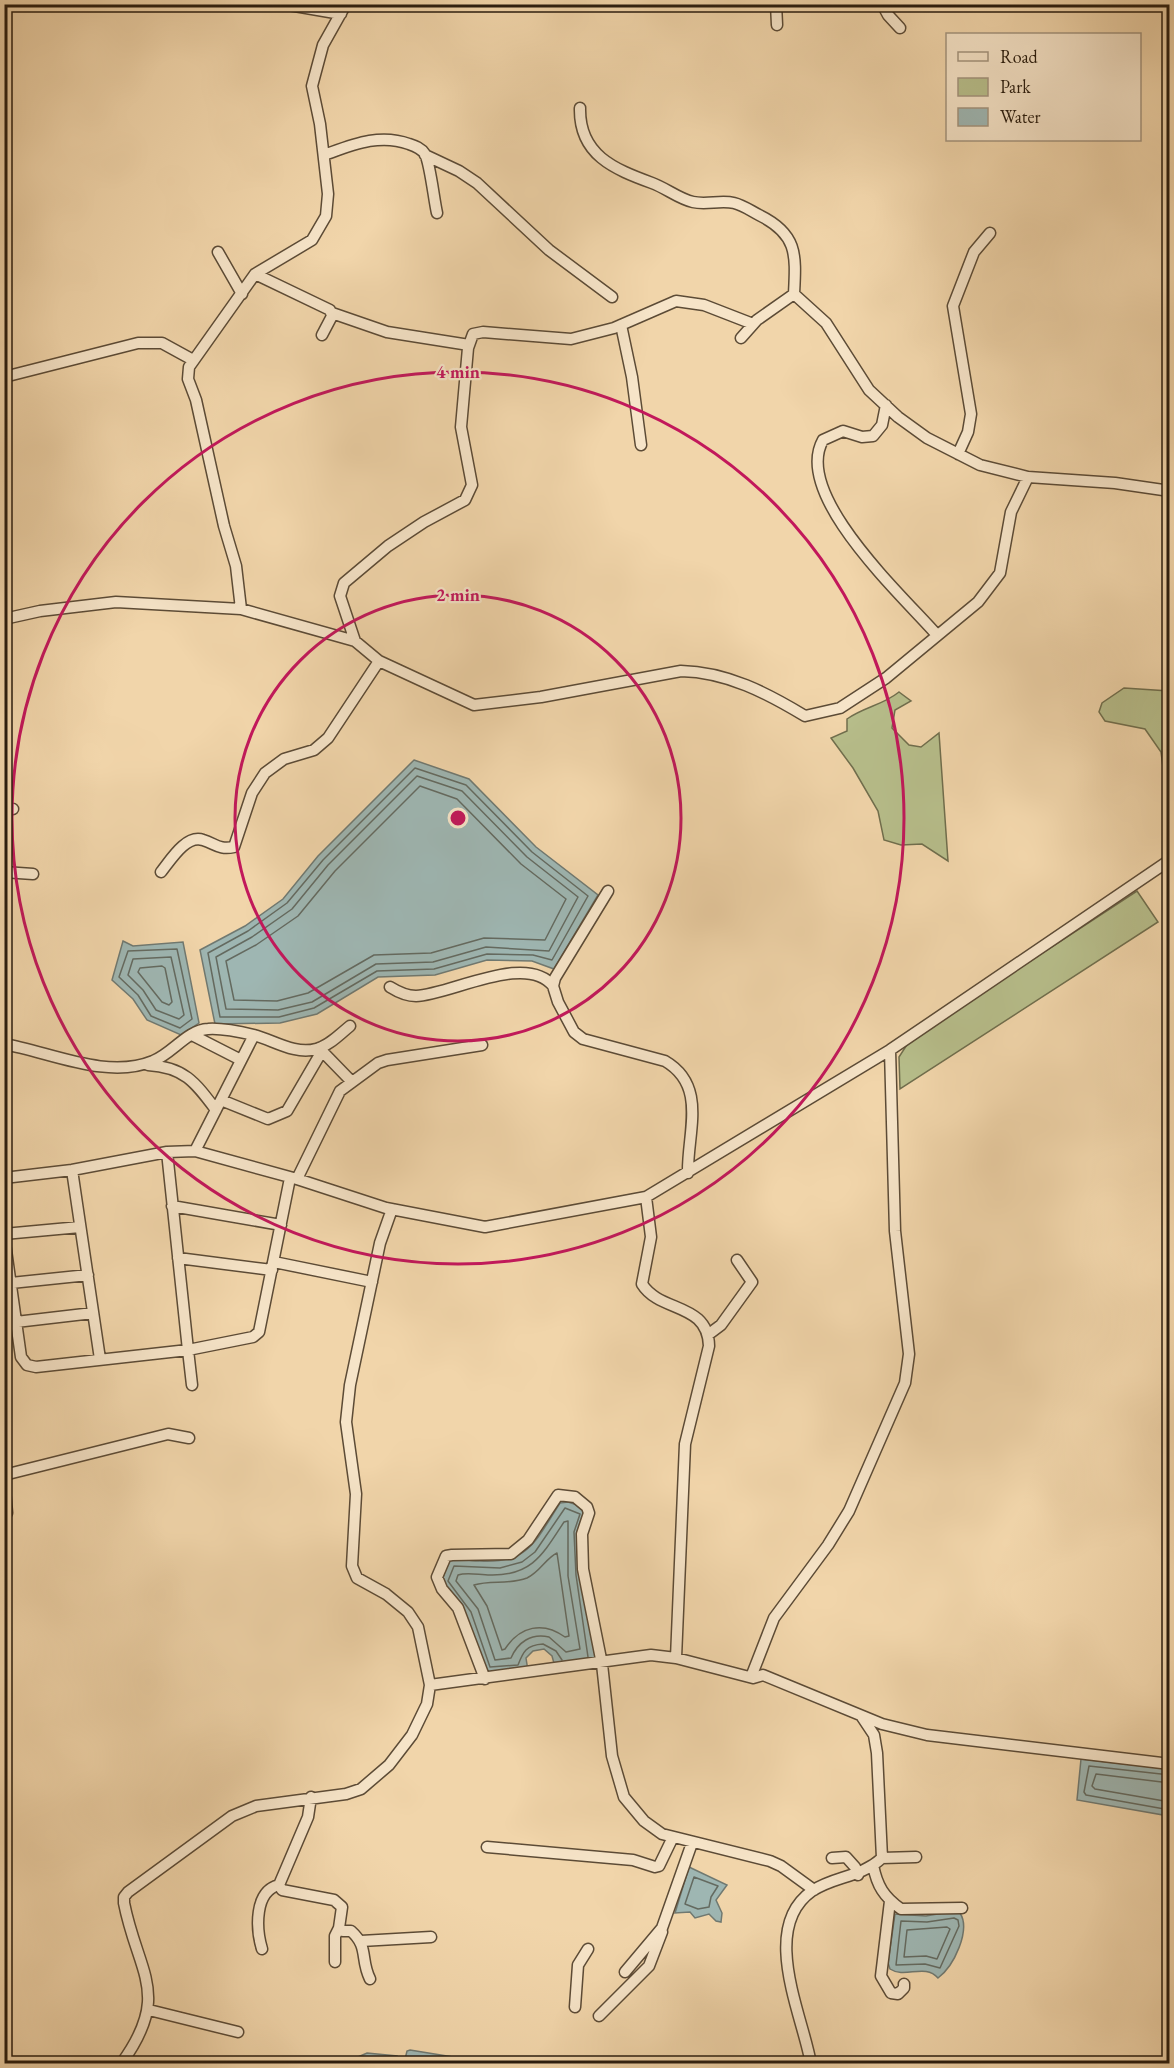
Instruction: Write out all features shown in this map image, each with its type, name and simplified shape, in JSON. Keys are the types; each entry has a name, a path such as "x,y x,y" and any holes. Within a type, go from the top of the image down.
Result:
{"street":[{"path":"241,609 234,554 224,526 196,400 188,379 193,360 255,274 312,240 326,216 328,194 324,155 312,86 323,45 344,9 283,4"},
{"path":"776,4 777,25"},
{"path":"882,4 900,28"},
{"path":"580,108 579,123 594,152 617,170 690,201 734,203 772,221 784,231 791,242 796,262 794,294"},
{"path":"324,155 359,142 381,138 394,138 414,146 425,155 459,171 477,183 549,250 612,297"},
{"path":"425,155 437,213"},
{"path":"958,454 968,432 971,414 953,306 974,252 990,233"},
{"path":"218,252 242,294"},
{"path":"255,274 328,308 332,313 387,332 469,345"},
{"path":"741,338 753,324 794,294"},
{"path":"794,294 826,323 869,390 927,438 981,465 1028,477 1115,483 1170,491"},
{"path":"355,641 340,597 344,583 388,546 424,522 460,504 470,494 472,485 461,427 469,345 473,334 478,332 563,340 596,334 676,300 704,305 753,324"},
{"path":"322,335 332,313"},
{"path":"621,325 632,376 641,445"},
{"path":"8,376 138,343 162,343 193,360"},
{"path":"886,405 882,425 873,436 862,437 843,431 824,440 817,454 820,476 825,496 841,526 937,635"},
{"path":"4,619 39,611 116,602 241,609 355,641 379,661 474,705 541,697 681,671 703,671 770,695 805,716 840,708 886,678 978,603 1000,573 1011,512 1028,477"},
{"path":"161,872 185,844 194,839 202,839 222,850 234,848 252,793 265,773 284,759 314,750 328,738 379,661"},
{"path":"4,1178 72,1170 167,1152 195,1151 294,1178 392,1209 485,1227 646,1197 890,1050 1170,861"},
{"path":"4,872 33,874"},
{"path":"553,986 555,978 608,891"},
{"path":"390,987 413,996 505,974 538,976 548,980 553,986 566,1021 584,1039 665,1061 677,1068 694,1104 688,1148 688,1173"},
{"path":"145,1064 179,1070 218,1105 268,1119 287,1112 320,1049 350,1026"},
{"path":"4,1044 101,1066 130,1067 160,1058 192,1035 207,1029 254,1035 299,1049 320,1049 352,1082"},
{"path":"192,1035 241,1060"},
{"path":"195,1151 254,1035"},
{"path":"80,1227 4,1235 21,1357 27,1365 36,1367 188,1350 257,1336 281,1225 294,1178 340,1091 387,1060 482,1045"},
{"path":"751,1677 774,1618 828,1545 849,1511 905,1383 909,1354 895,1232 890,1050"},
{"path":"167,1152 192,1385"},
{"path":"72,1170 100,1359"},
{"path":"646,1197 651,1237 642,1284 661,1299 697,1318 704,1324 709,1334 709,1346 685,1444 676,1658"},
{"path":"172,1206 281,1225"},
{"path":"121,2064 141,2032 149,2010 144,1964 126,1912 124,1897 232,1816 256,1806 345,1794 370,1783 412,1735 427,1704 430,1685 418,1628 408,1612 386,1594 357,1578 352,1566 356,1494 346,1422 350,1385 380,1243 392,1209"},
{"path":"178,1258 273,1266 372,1282"},
{"path":"709,1334 721,1325 752,1282 737,1260"},
{"path":"11,1282 88,1275"},
{"path":"16,1322 93,1313"},
{"path":"7,1513 4,1477 168,1434 189,1438"},
{"path":"485,1679 458,1608 442,1588 438,1577 446,1556 511,1554 528,1540 554,1500 563,1494 582,1501 589,1513 582,1534 584,1569 602,1664 612,1756 624,1797 654,1830 692,1843 770,1861 781,1866 814,1890"},
{"path":"430,1685 602,1664 634,1656 676,1658 751,1677 763,1675 882,1724 927,1735 1170,1764"},
{"path":"860,1714 871,1728 877,1753 878,1862 876,1882 890,1901 901,1909 962,1908"},
{"path":"279,1885 308,1817 311,1797"},
{"path":"487,1848 633,1860 655,1867 659,1866 673,1837"},
{"path":"599,2016 649,1966 692,1843"},
{"path":"832,1858 846,1857 855,1867 858,1875"},
{"path":"812,2064 789,1979 787,1956 789,1928 801,1900 814,1890 858,1875 878,1862 916,1857"},
{"path":"279,1885 282,1890 334,1900 342,1907 339,1928 335,1936 335,1962"},
{"path":"262,1949 257,1926 260,1910 270,1887 279,1885"},
{"path":"890,1901 881,1976 884,1986 891,1993 898,1994 904,1984"},
{"path":"339,1928 343,1931 351,1931 364,1945 365,1970 370,1978"},
{"path":"625,1972 662,1928"},
{"path":"361,1941 431,1937"},
{"path":"576,2007 578,1965 588,1949"},
{"path":"149,2010 238,2032"}],"green space":[{"path":"1124,688 1169,691 1169,813 1161,752 1145,729 1105,721 1099,712 1102,703"},
{"path":"899,692 911,701 895,710 892,728 909,745 921,747 939,733 948,861 922,844 901,845 884,840 878,811 853,768 831,738 847,731 847,719"},
{"path":"1137,891 1158,922 900,1089 899,1057 910,1040"}],"water":[{"path":"414,760 469,779 536,847 598,895 554,969 532,961 487,960 435,975 378,977 317,1014 280,1023 215,1024 200,950 245,926 283,899 318,856"},
{"path":"123,941 133,946 183,942 199,1023 181,1035 147,1020 133,999 112,980"},
{"path":"568,1502 584,1507 580,1533 596,1662 555,1667 552,1656 544,1649 533,1651 526,1658 528,1671 486,1674 466,1615 442,1581 448,1561 459,1559 497,1561 521,1554 537,1538 560,1503"},
{"path":"1081,1759 1169,1769 1169,1816 1077,1800"},
{"path":"689,1867 727,1885 716,1900 722,1913 721,1922 716,1921 709,1914 695,1918 690,1912 675,1913"},
{"path":"955,1911 960,1913 963,1920 962,1938 955,1957 938,1978 927,1972 902,1973 890,1969 888,1963 895,1914 926,1916"},
{"path":"407,2051 490,2063 404,2063"},
{"path":"367,2053 397,2056 397,2063 344,2063"}]}
